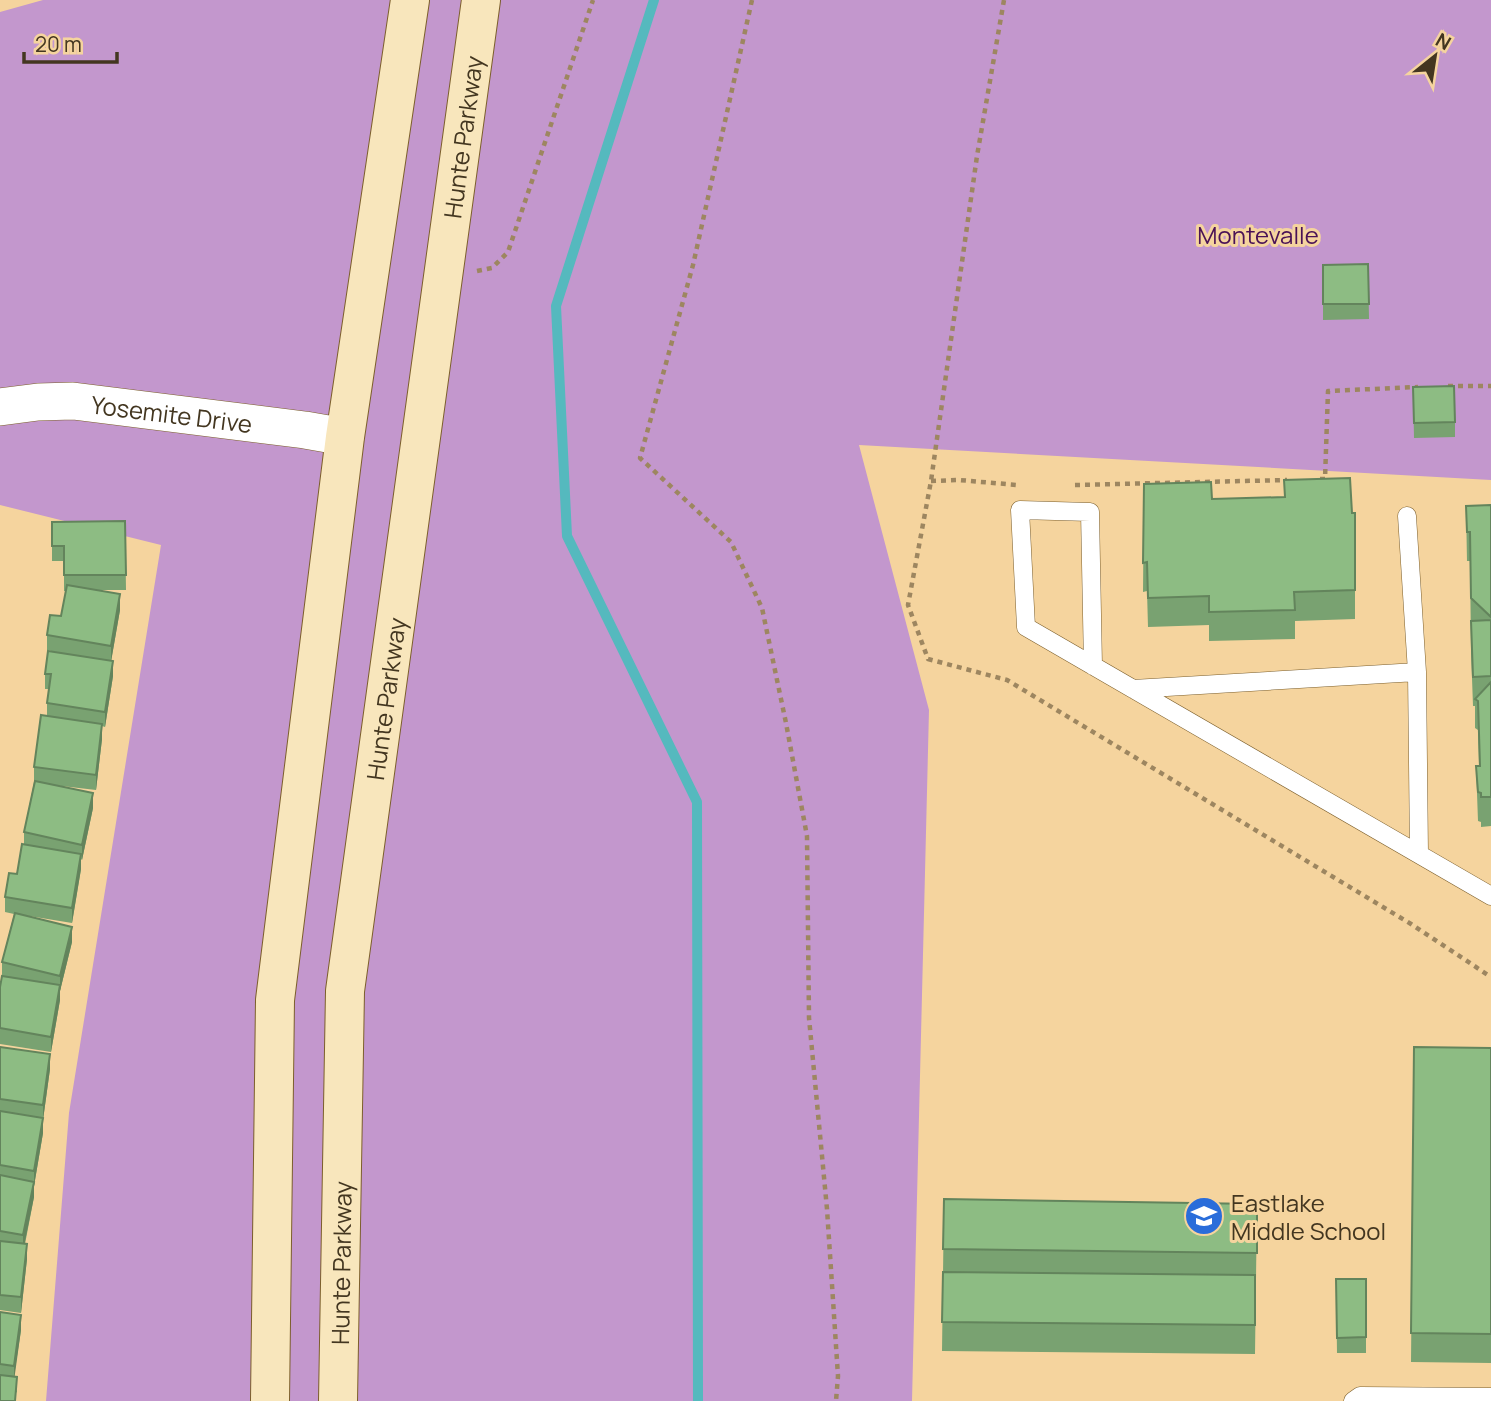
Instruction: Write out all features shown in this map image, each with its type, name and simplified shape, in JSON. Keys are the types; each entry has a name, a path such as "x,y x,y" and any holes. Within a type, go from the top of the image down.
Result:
{"main road":[{"path":"270,1401 275,1000 345,438 410,0"},
{"name":"Hunte Parkway","path":"338,1401 345,991 481,0"}],"street":[{"name":"Yosemite Drive","path":"0,407 73,401 305,430 345,438"}],"lane":[{"path":"1093,666 1090,512 1020,510 1026,627 1093,666 1419,854 1491,896"},
{"path":"1407,516 1417,672 1419,854"},
{"path":"1133,689 1417,672"},
{"path":"1353,1401 1360,1396 1491,1397"}],"path":[{"path":"444,277 492,268 508,252 593,0"},
{"path":"752,0 693,265 640,458 731,542 762,608 786,723 807,836 809,1018 828,1223 838,1376 836,1401"},
{"path":"1445,387 1491,386"},
{"path":"1311,479 1325,479 1328,391 1419,387"},
{"path":"931,481 959,480 1027,486"},
{"path":"1068,485 1298,480"}],"green space":[{"name":"Montevalle","path":"43,0 1491,0 1491,480 859,445 929,710 912,1401 46,1401 69,1113 161,545 0,505 0,12"}],"building":[{"path":"1368,264 1369,304 1323,304 1323,265"},
{"path":"1454,386 1455,422 1414,423 1413,387"},
{"path":"1350,478 1352,513 1355,513 1355,590 1294,592 1295,610 1209,612 1209,596 1148,598 1147,562 1143,563 1144,484 1211,482 1212,499 1285,497 1284,480"},
{"path":"1491,505 1491,617 1471,598 1470,532 1467,532 1466,506"},
{"path":"125,521 126,575 64,575 64,546 52,546 52,522"},
{"path":"67,585 120,594 111,646 47,635 50,615 61,616"},
{"path":"1491,620 1491,676 1473,677 1471,621"},
{"path":"48,651 113,661 105,712 47,703 51,674 45,674"},
{"path":"1491,682 1491,797 1481,797 1478,792 1476,766 1480,766 1478,701 1475,699"},
{"path":"41,715 102,724 96,775 34,767"},
{"path":"35,781 93,793 82,845 24,832"},
{"path":"22,844 81,854 72,908 5,897 9,873 17,874"},
{"path":"15,913 72,927 60,976 2,962"},
{"path":"2,976 60,985 51,1037 0,1028"},
{"path":"0,1047 50,1054 43,1105 0,1099"},
{"path":"1414,1047 1491,1048 1491,1334 1411,1333"},
{"path":"0,1111 43,1118 34,1171 0,1165"},
{"path":"0,1175 34,1182 23,1235 0,1231"},
{"path":"944,1199 1257,1204 1257,1253 943,1249"},
{"path":"0,1241 27,1244 21,1297 0,1295"},
{"path":"943,1272 1255,1275 1255,1325 942,1322"},
{"path":"1336,1279 1366,1279 1366,1337 1337,1338"},
{"path":"0,1312 21,1315 14,1366 0,1364"},
{"path":"0,1375 17,1377 15,1401 0,1401"}],"waterway":[{"path":"654,0 556,306 567,536 697,802 698,1401"}],"place":[{"name":"Eastlake Middle School","path":"1204,1216"}]}
